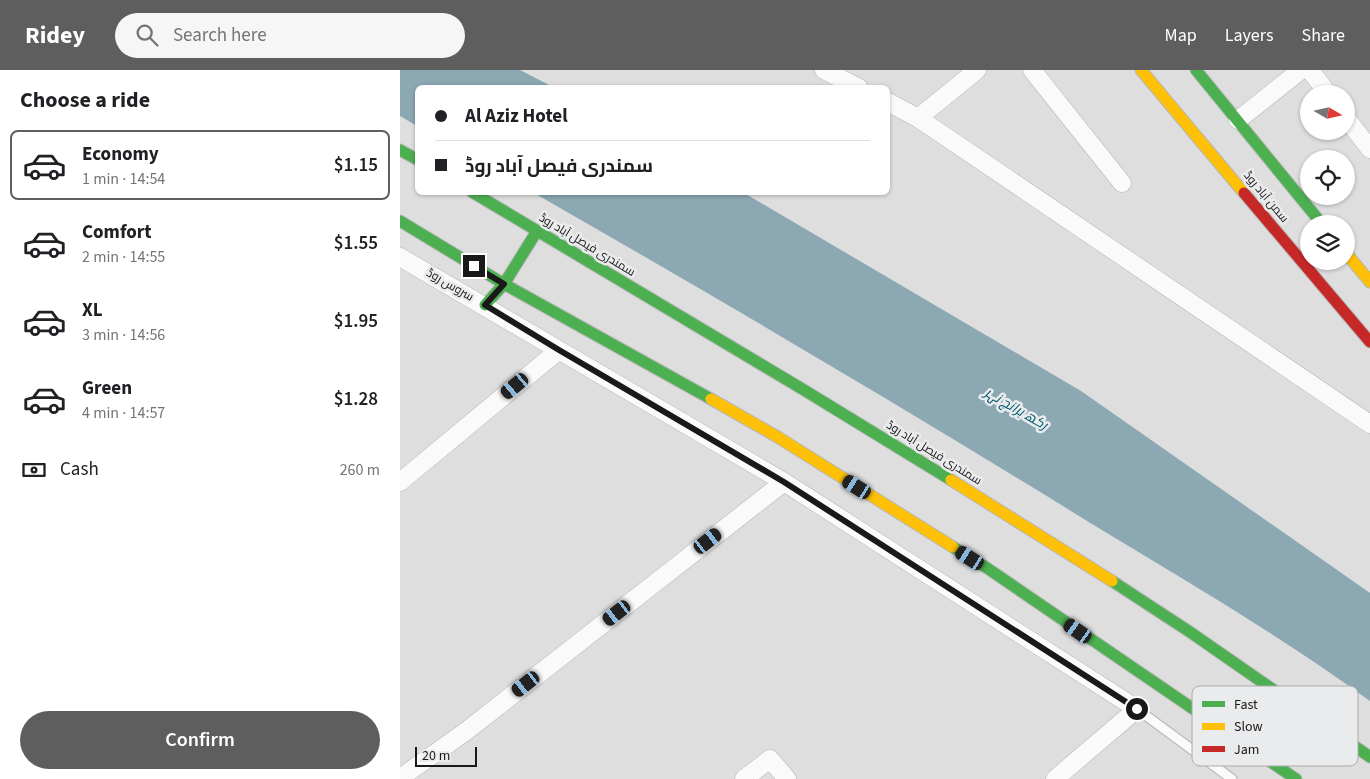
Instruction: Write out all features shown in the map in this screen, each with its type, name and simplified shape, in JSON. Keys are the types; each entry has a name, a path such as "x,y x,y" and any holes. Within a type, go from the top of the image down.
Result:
{"main road":[{"name":"سمن آباد روڈ","path":"1141,70 1370,342"},
{"path":"1196,70 1315,215"},
{"path":"400,150 415,158"},
{"name":"سمندری فیصل آباد روڈ","path":"477,195 1015,519 1190,632 1268,686"},
{"path":"400,221 504,284 793,446 987,568 1192,708"},
{"path":"485,305 504,284 537,231"},
{"path":"1355,264 1370,282"},
{"name":"سمندری فیصل آباد روڈ","path":"1358,749 1370,757"},
{"path":"1277,766 1296,779"}],"street":[{"path":"824,70 853,85"},
{"path":"918,118 976,70"},
{"path":"1032,70 1122,183"},
{"path":"1238,120 1301,70"},
{"path":"1310,70 1321,85"},
{"path":"890,103 918,118 1370,424"},
{"path":"1355,130 1370,149"},
{"name":"سروس روڈ","path":"400,257 485,305 784,482 1137,709"},
{"path":"400,482 559,350"},
{"path":"400,778 472,726 784,482"},
{"path":"1055,779 1137,709"},
{"path":"744,779 770,759 787,779"}],"lane":[{"path":"1137,709 1192,750"},
{"path":"1214,766 1232,779"}],"water":[{"path":"400,70 520,70 549,85 415,85 415,125 400,116"},
{"name":"رکھ برانچ نہر","path":"537,195 747,195 1081,391 1370,593 1370,701 1358,693 1358,686 1349,686 1233,610 953,439"}],"traffic: fast":[{"path":"1196,70 1315,215"},
{"path":"400,150 415,158"},
{"path":"477,195 951,480"},
{"path":"400,221 504,284 711,399"},
{"path":"485,305 504,284 537,231"},
{"path":"953,547 987,568 1192,708"},
{"path":"1112,581 1268,686"},
{"path":"1358,749 1370,757"},
{"path":"1277,766 1296,779"}],"traffic: slow":[{"path":"1141,70 1244,193"},
{"path":"1355,264 1370,282"},
{"path":"711,399 776,436 953,547"},
{"path":"951,480 1112,581"}],"traffic: jam":[{"path":"1244,193 1370,342"}],"route":[{"path":"474,266 504,284 485,305 784,482 1137,709"}]}
